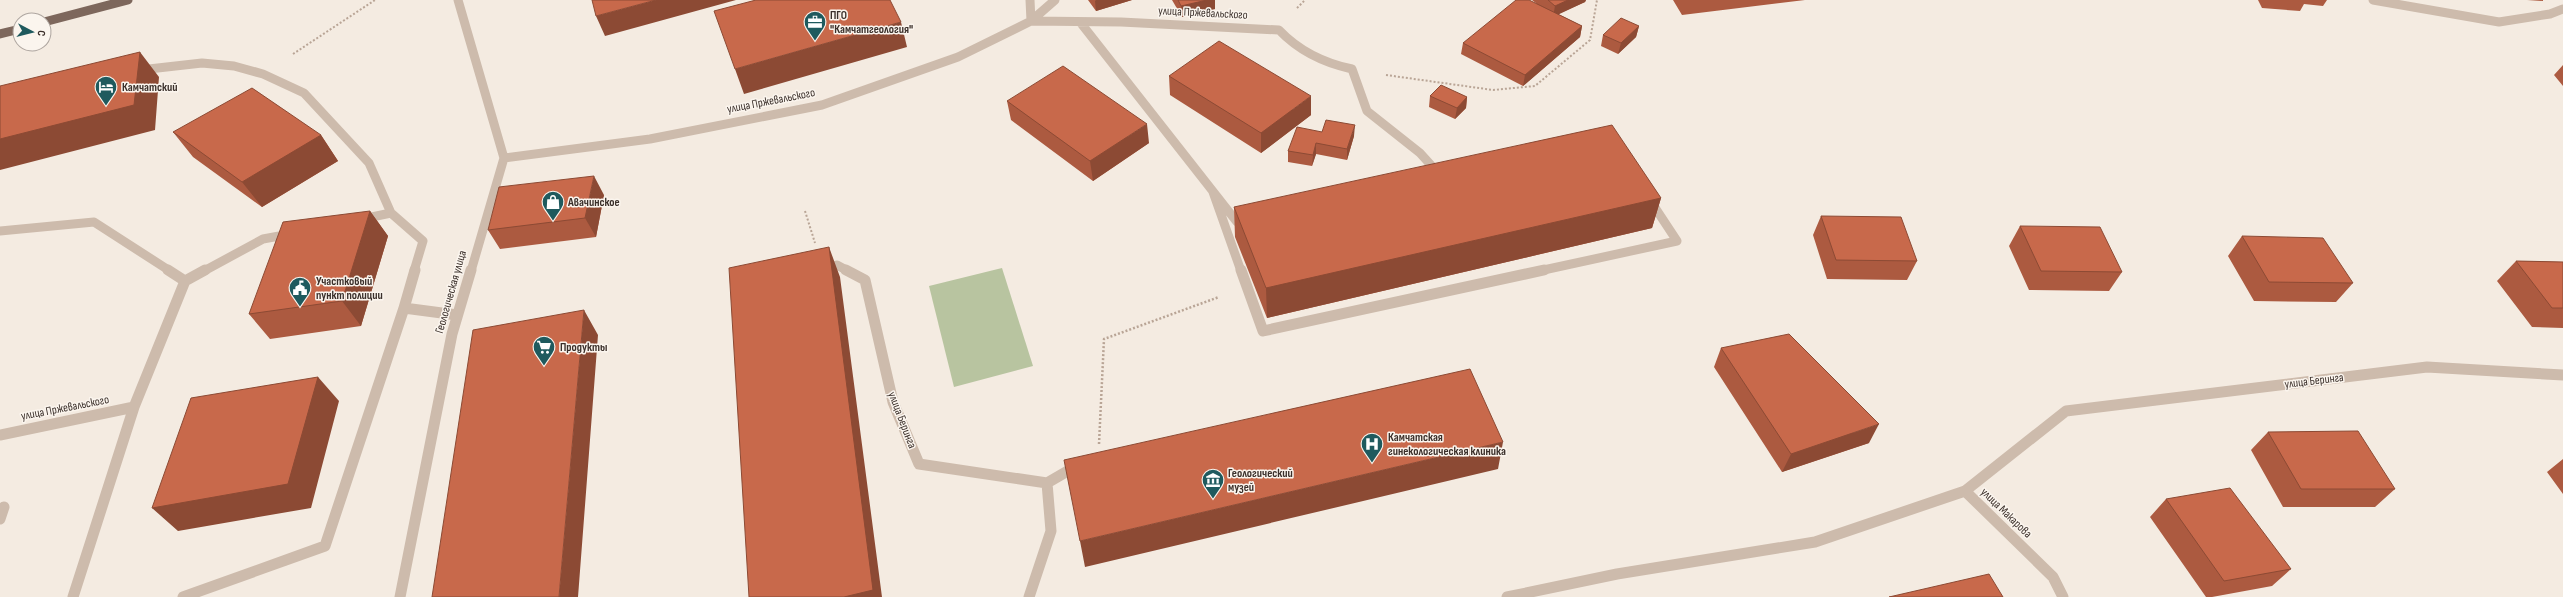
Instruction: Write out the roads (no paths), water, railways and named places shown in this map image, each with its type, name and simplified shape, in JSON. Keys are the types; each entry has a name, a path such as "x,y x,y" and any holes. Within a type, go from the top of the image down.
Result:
{"main road":[{"path":"52,20 128,0"},
{"path":"0,34 12,31"}],"street":[{"path":"458,0 504,158"},
{"path":"1030,0 1030,21"},
{"name":"улица Пржевальского","path":"504,158 650,139 822,105 958,56 1030,21 1055,0"},
{"path":"2373,0 2499,22 2550,14 2563,10"},
{"path":"2550,14 2563,19"},
{"name":"улица Пржевальского","path":"1030,21 1279,30 1287,40 1333,65 1352,69 1367,111 1420,153 1445,180 1430,183"},
{"path":"1080,22 1237,222 1252,219"},
{"path":"131,71 202,63 234,66 263,74 304,93 369,163 392,213 422,241 404,308 325,546 183,597"},
{"name":"Геологическая улица","path":"400,597 457,315 504,158"},
{"path":"1213,192 1263,331 1677,241 1644,190"},
{"path":"354,221 392,213"},
{"path":"0,231 94,222 185,281"},
{"path":"72,597 134,407 185,281 263,239 301,231"},
{"name":"улица Беринга","path":"813,272 837,265 865,280 893,402 919,464 976,474 1047,483"},
{"path":"404,308 457,315"},
{"name":"улица Беринга","path":"2066,411 2427,367 2563,375"},
{"name":"улица Пржевальского","path":"0,435 134,407"},
{"name":"улица Макарова","path":"2063,597 2053,577 1965,491 2066,411"},
{"path":"1029,597 1051,530 1047,483 1099,454"},
{"path":"1507,597 1617,574 1815,542 1965,491"},
{"path":"0,519 4,507"}],"place":[{"name":"ПГО \"Камчатгеология\"","path":"815,42"},
{"name":"Камчатский","path":"106,106"},
{"name":"Авачинское","path":"553,222"},
{"name":"Участковый пункт полиции","path":"300,308"},
{"name":"Продукты","path":"544,366"},
{"name":"Камчатская гинекологическая клиника","path":"1372,464"},
{"name":"Геологический музей","path":"1213,500"}]}
